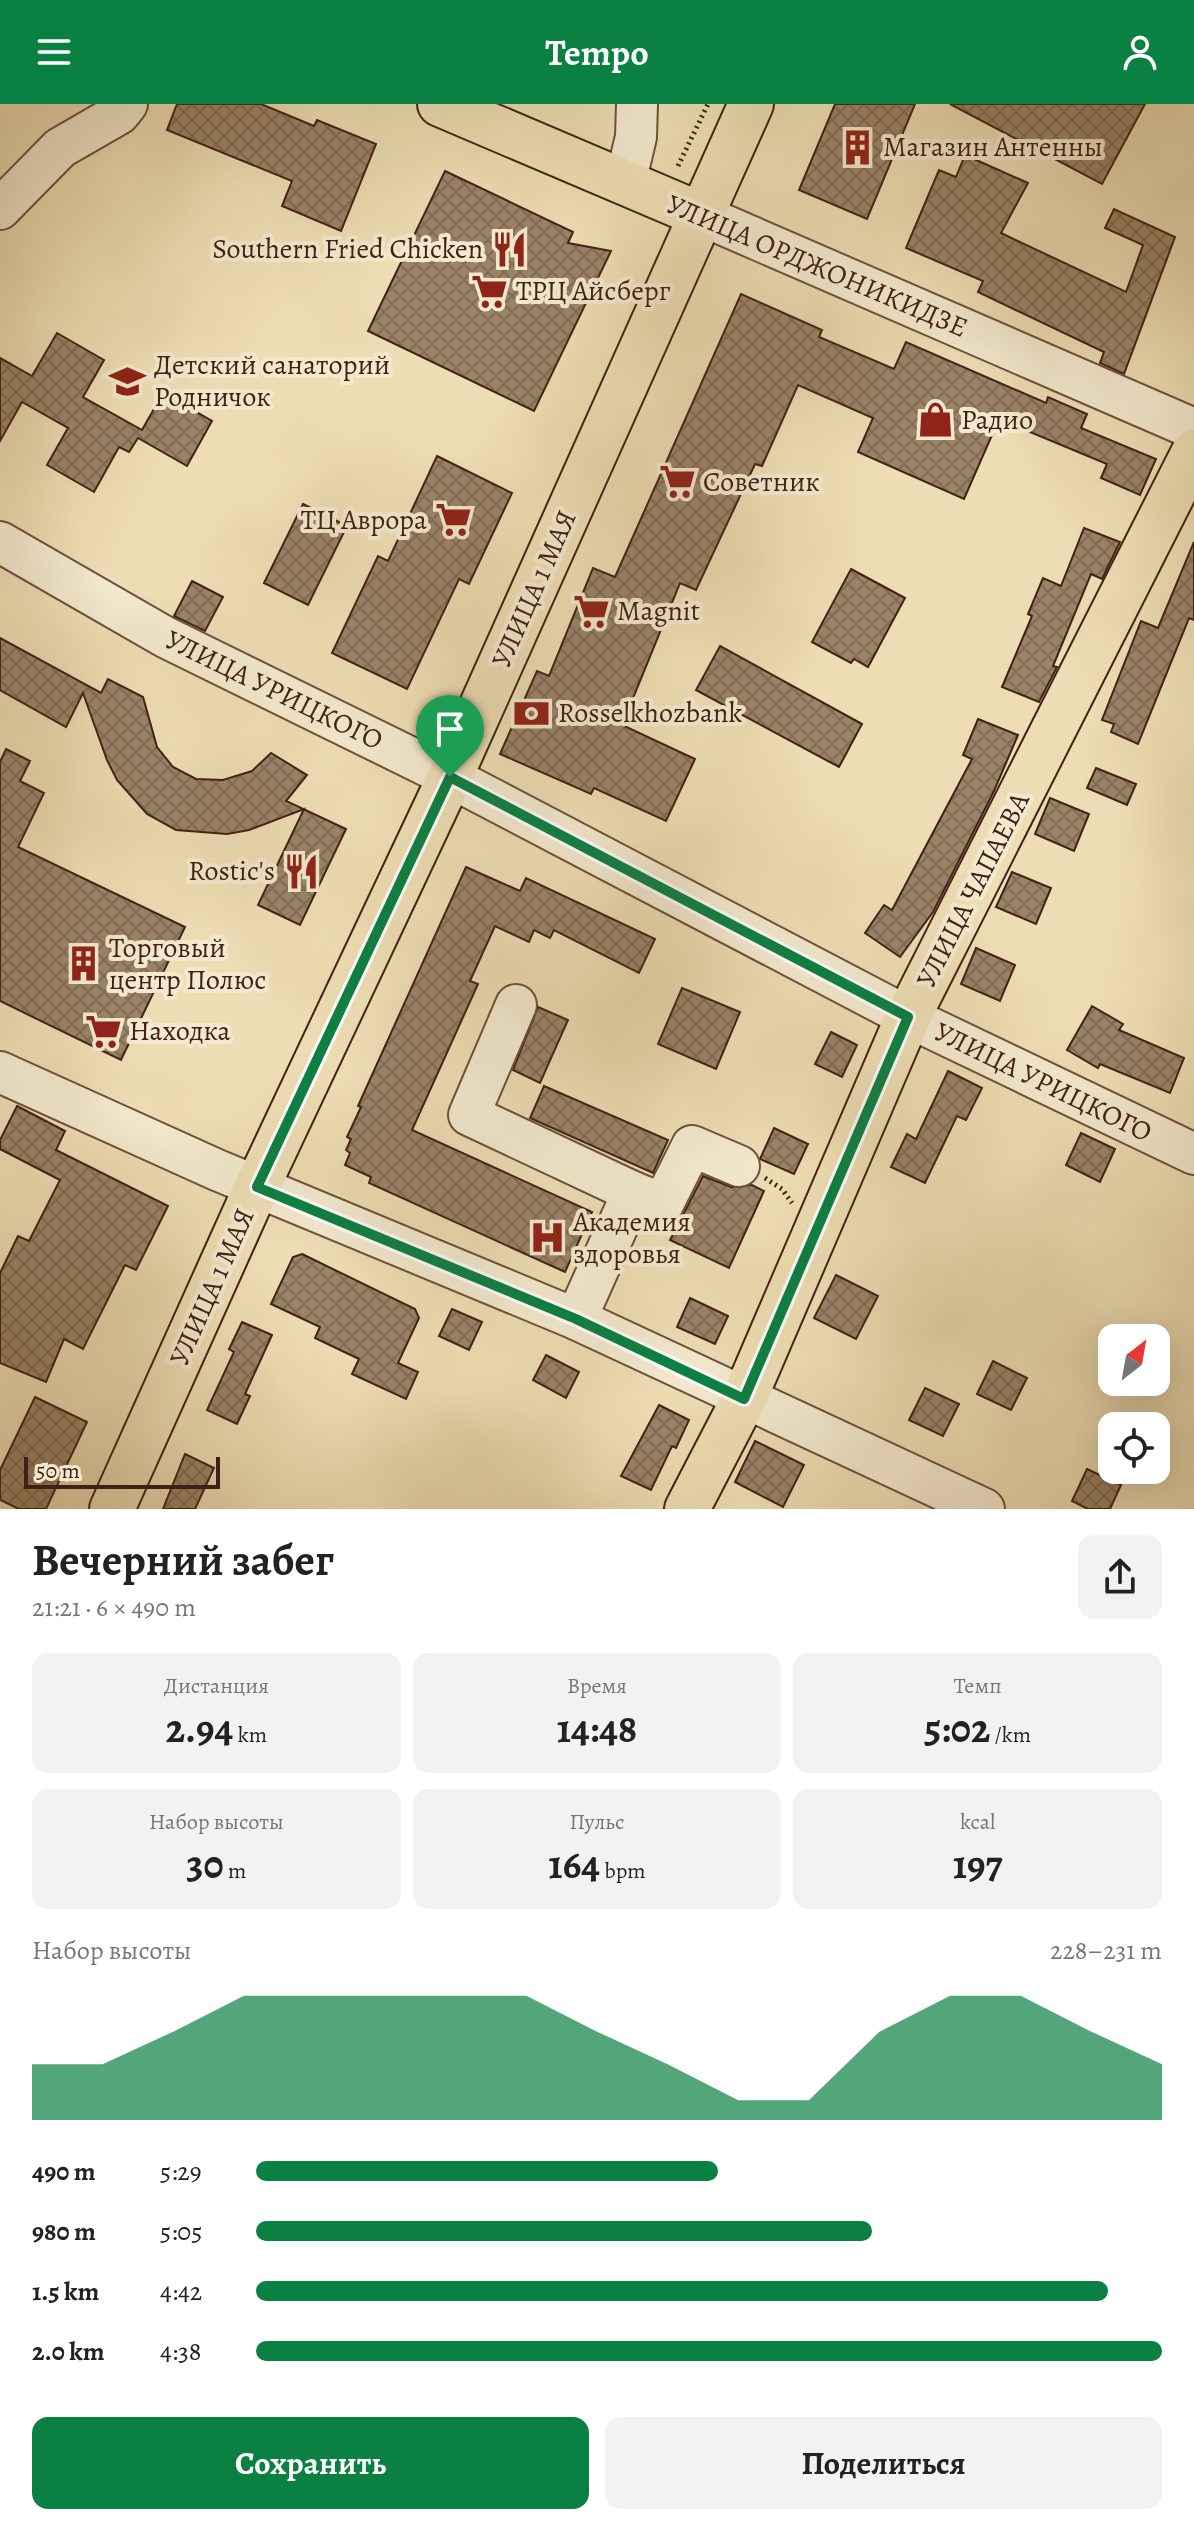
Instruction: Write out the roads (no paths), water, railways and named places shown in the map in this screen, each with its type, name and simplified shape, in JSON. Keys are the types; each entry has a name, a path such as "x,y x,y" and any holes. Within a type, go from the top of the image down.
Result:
{"main road":[{"name":"УЛИЦА ОРДЖОНИКИДЗЕ","path":"440,104 701,215"},
{"name":"УЛИЦА 1 МАЯ","path":"112,1509 257,1187 450,777 751,104"},
{"name":"УЛИЦА ЧАПАЕВА","path":"687,1509 744,1399 908,1017 1194,452"}],"street":[{"path":"0,209 60,148 119,114 127,104"},
{"path":"625,183 636,137 637,104"},
{"name":"УЛИЦА ОРДЖОНИКИДЗЕ","path":"701,215 1194,429"},
{"name":"УЛИЦА УРИЦКОГО","path":"0,542 165,637 450,777 908,1017 1194,1154"},
{"path":"516,1005 469,1115 663,1204 692,1146 739,1166"},
{"path":"0,1072 257,1187 576,1319 984,1509"},
{"path":"576,1319 633,1192"}],"place":[{"name":"Магазин Антенны","path":"857,147"},
{"name":"Southern Fried Chicken","path":"509,249"},
{"name":"ТРЦ Айсберг","path":"490,291"},
{"name":"Детский санаторий Родничок","path":"128,381"},
{"name":"Радио","path":"935,420"},
{"name":"Советник","path":"677,482"},
{"name":"ТЦ Аврора","path":"453,520"},
{"name":"Magnit","path":"591,611"},
{"name":"Rosselkhozbank","path":"532,713"},
{"name":"Rostic's","path":"301,871"},
{"name":"Торговый центр Полюс","path":"83,964"},
{"name":"Находка","path":"103,1031"},
{"name":"Академия здоровья","path":"547,1238"}]}
